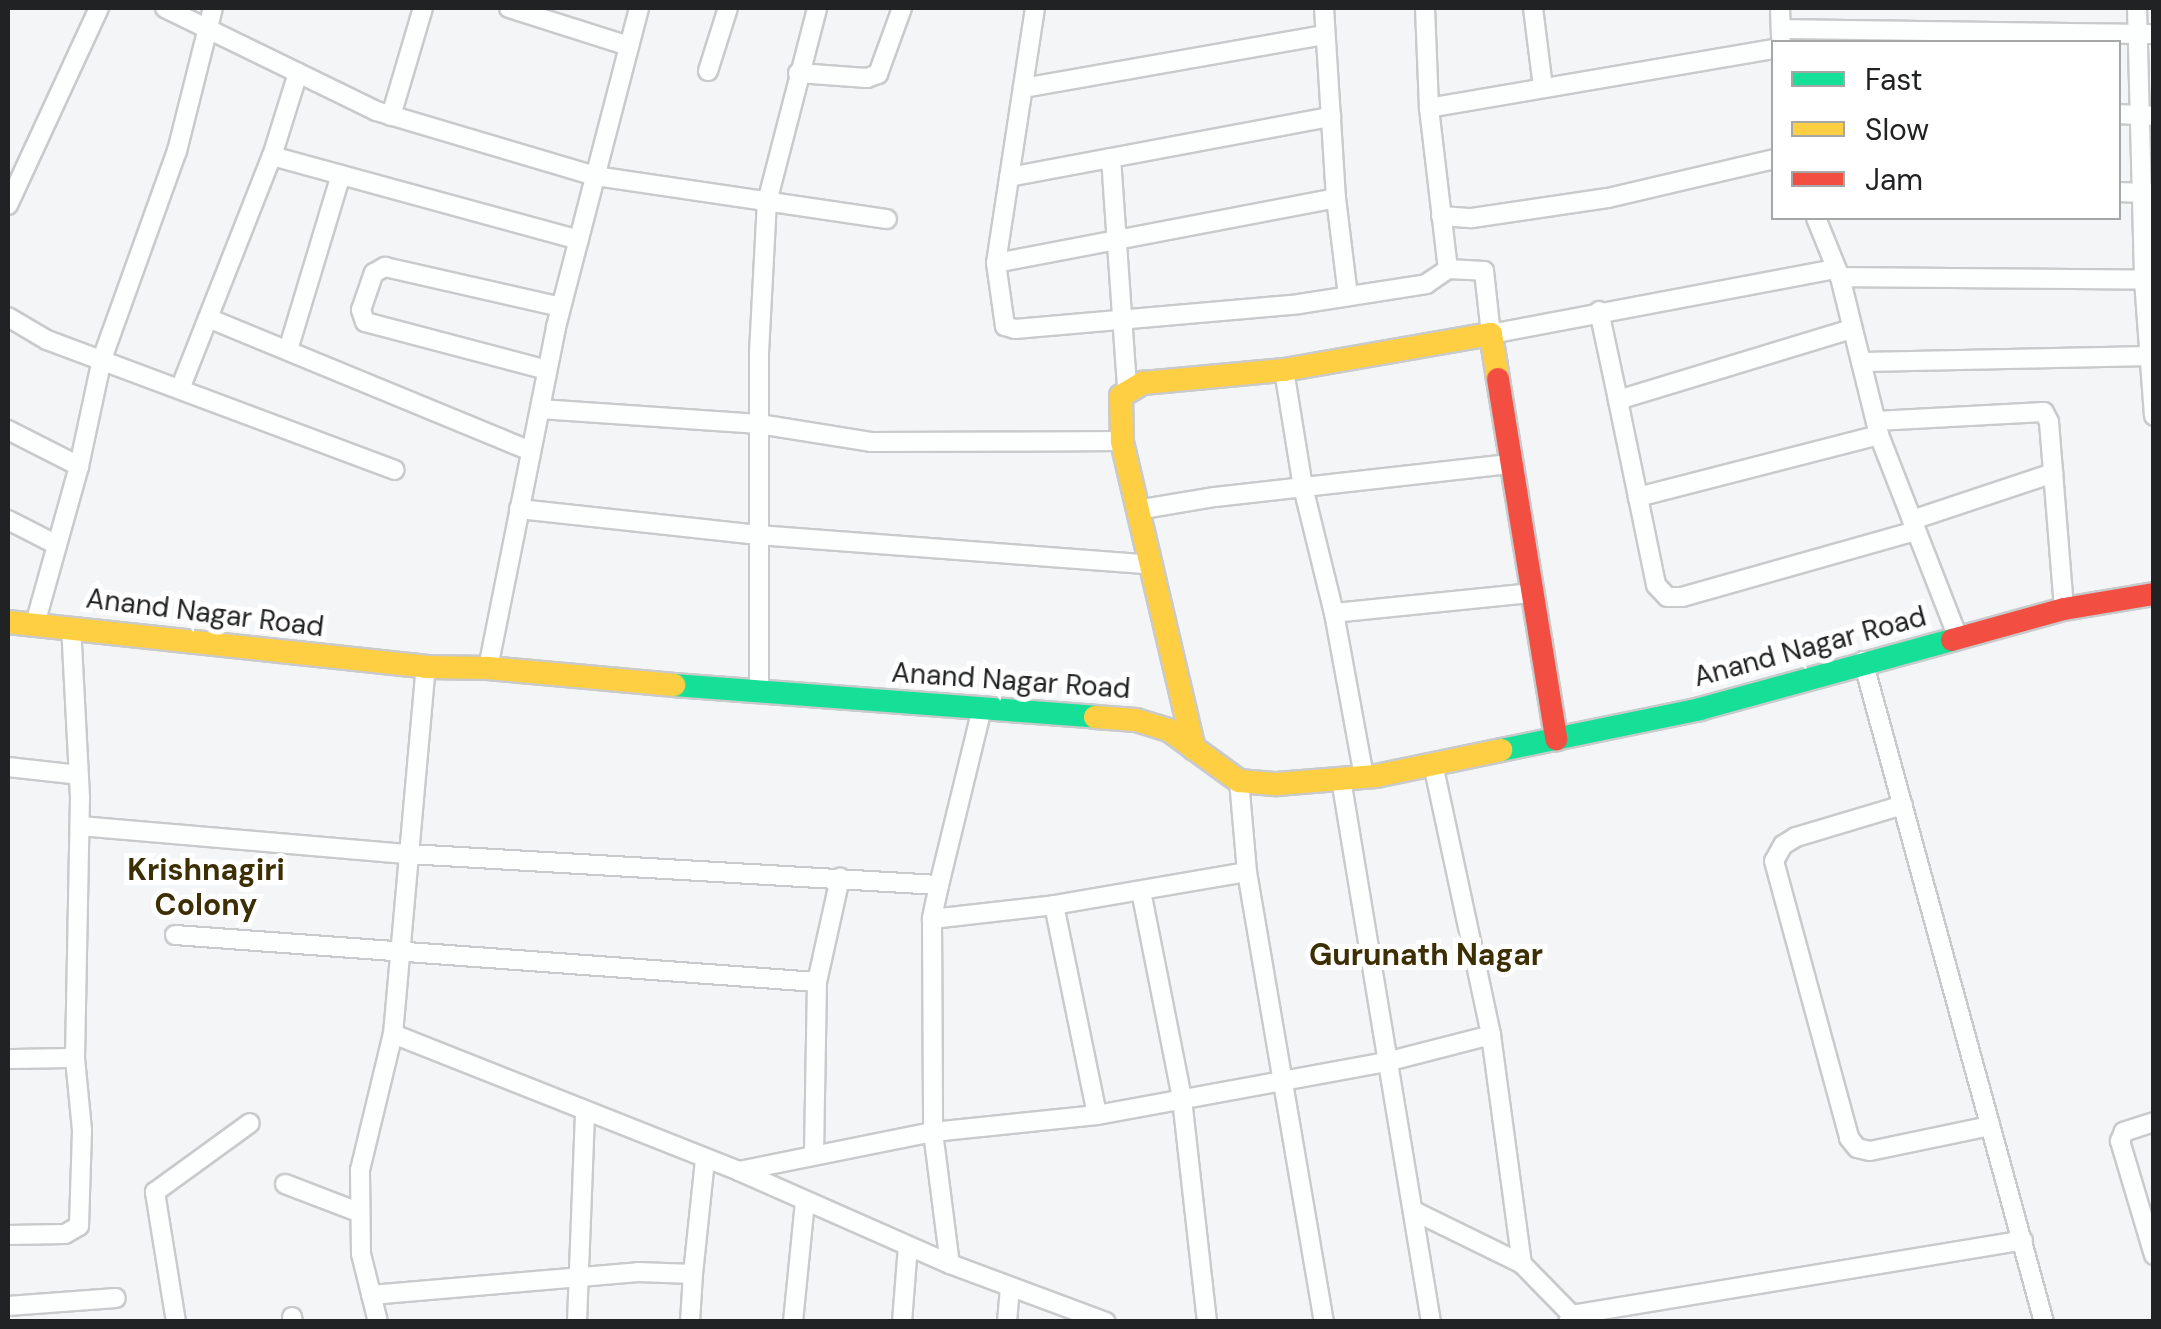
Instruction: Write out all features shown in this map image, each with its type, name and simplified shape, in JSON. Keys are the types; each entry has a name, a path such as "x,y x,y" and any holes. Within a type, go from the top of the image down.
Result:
{"street":[{"path":"8,205 99,8"},
{"path":"166,8 391,116 595,176 888,219"},
{"path":"35,624 79,466 102,359 177,151 213,8"},
{"path":"391,116 423,8"},
{"path":"509,8 629,46"},
{"path":"488,668 561,307 639,8"},
{"path":"708,71 728,8"},
{"path":"759,694 757,535 767,202 817,8"},
{"path":"798,73 867,78 878,74 902,8"},
{"path":"1036,8 996,263 1001,321 1006,326 1015,329 1125,320 1348,296 1426,284 1448,269 1484,271 1509,464 1556,739"},
{"path":"1324,8 1336,198 1348,296"},
{"path":"1425,8 1429,108 1448,269"},
{"path":"1533,8 1542,86"},
{"path":"1780,8 1781,36 2146,34"},
{"path":"2137,8 2146,34 2154,416"},
{"path":"1023,88 1324,35"},
{"path":"1429,108 1771,49"},
{"path":"180,388 272,156 298,73"},
{"path":"2121,114 2148,116"},
{"path":"1010,178 1331,117"},
{"path":"272,156 579,240"},
{"path":"1112,158 1127,389"},
{"path":"1441,216 1472,218 1608,198 1771,160"},
{"path":"288,350 342,175"},
{"path":"2121,192 2149,193"},
{"path":"996,263 1336,198"},
{"path":"1817,220 1837,273 1877,428 1958,638"},
{"path":"548,370 364,322 361,310 374,273 386,266 561,307"},
{"path":"1194,750 1122,441 1120,396 1127,389 1143,383 1284,370 1491,334 1599,310 1837,273 2149,280"},
{"path":"1599,310 1656,585 1668,597 1682,597 1914,526 2053,473"},
{"path":"8,316 47,340 395,470"},
{"path":"208,318 531,451"},
{"path":"1618,400 1851,330"},
{"path":"1861,362 2152,356"},
{"path":"1284,370 1303,487 1334,613 1390,1061 1431,1322"},
{"path":"540,409 759,424 870,442 1122,441"},
{"path":"1638,497 1877,428 2038,409 2049,422 2064,610"},
{"path":"8,430 79,466"},
{"path":"1136,510 1509,464"},
{"path":"520,509 757,535 1152,565"},
{"path":"8,520 57,545"},
{"path":"1334,613 1531,593"},
{"name":"Anand Nagar Road","path":"8,622 426,667 488,668 759,694 1136,720 1170,730 1239,781 1277,784 1352,778 1433,764 1700,709 1863,661 2064,610 2154,594"},
{"path":"8,1236 65,1234 79,1226 82,1130 75,1058 80,826 71,627"},
{"path":"1863,661 2044,1322"},
{"path":"378,1322 358,1212 360,1170 393,1034 426,667"},
{"path":"950,1264 933,1132 932,919 982,708"},
{"path":"1433,764 1492,1035 1522,1264"},
{"path":"8,767 79,775"},
{"path":"1239,781 1248,872 1324,1322"},
{"path":"1903,805 1796,838 1783,845 1774,861 1848,1138 1856,1148 1870,1151 1990,1126"},
{"path":"80,826 409,854 940,885"},
{"path":"932,919 1054,905 1248,872"},
{"path":"814,1152 817,982 840,878"},
{"path":"1141,891 1182,1100 1208,1322"},
{"path":"1054,905 1097,1115"},
{"path":"176,934 817,982"},
{"path":"393,1034 739,1171 950,1264 1106,1322"},
{"path":"739,1171 814,1152 933,1132 1097,1115 1182,1100 1390,1061 1492,1035"},
{"path":"8,1060 75,1058"},
{"path":"578,1322 585,1111"},
{"path":"2154,1122 2124,1132 2120,1141 2154,1255"},
{"path":"176,1322 156,1192 250,1124"},
{"path":"690,1322 705,1159"},
{"path":"285,1184 358,1212"},
{"path":"793,1322 804,1201"},
{"path":"1414,1211 1522,1264 1570,1318 2023,1240"},
{"path":"902,1322 908,1246"},
{"path":"371,1295 578,1278 693,1274"},
{"path":"1008,1322 1010,1288"},
{"path":"8,1306 116,1298"}],"traffic: fast":[{"path":"1501,750 1700,709 1952,640"},
{"path":"674,685 1095,717"}],"traffic: slow":[{"path":"1194,749 1122,441 1121,396 1143,383 1284,370 1491,334 1498,379"},
{"path":"8,622 426,667 488,668 674,685"},
{"path":"1095,717 1136,720 1169,730 1239,781 1277,784 1376,776 1501,750"}],"traffic: jam":[{"path":"1498,379 1556,739"},
{"path":"1952,640 2064,609 2154,594"}],"district":[{"name":"Krishnagiri Colony","path":"206,887"},
{"name":"Gurunath Nagar","path":"1426,955"}]}
